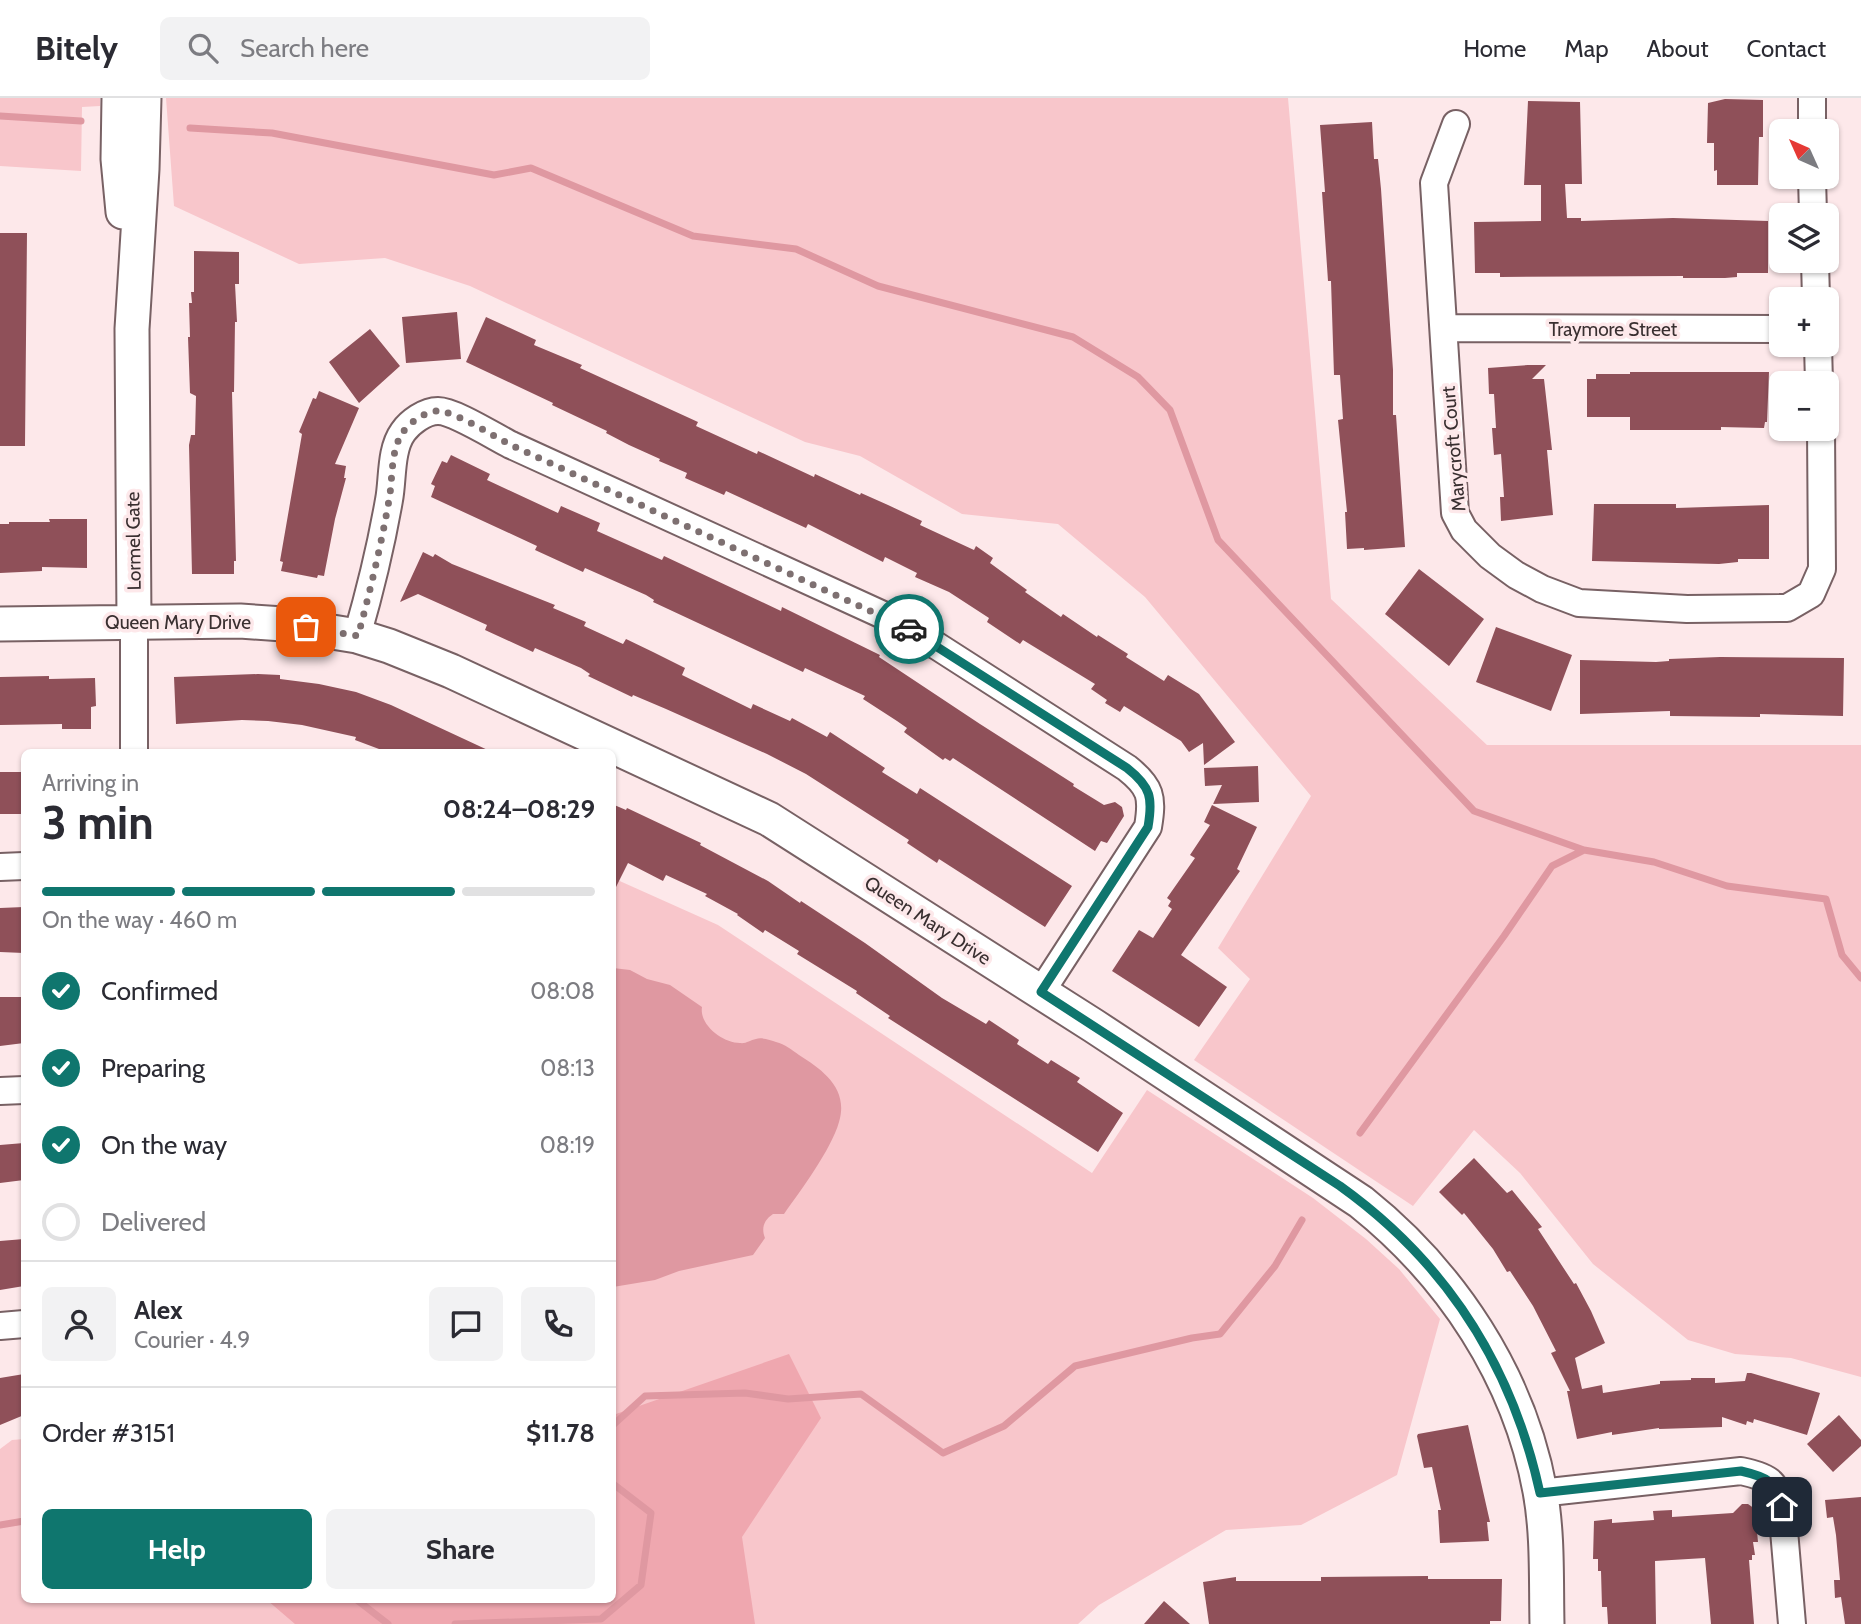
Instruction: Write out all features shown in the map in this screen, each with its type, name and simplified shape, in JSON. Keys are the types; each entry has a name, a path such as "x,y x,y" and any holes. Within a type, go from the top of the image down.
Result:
{"street":[{"name":"Lormel Gate","path":"119,98 118,159 132,329"},
{"name":"Lormel Gate","path":"134,749 132,329 144,98"},
{"path":"1812,98 1812,119"},
{"name":"Marycroft Court","path":"1456,124 1434,183 1455,513 1464,530 1490,556 1516,575 1542,589 1580,603 1687,609 1787,608 1811,594 1822,569 1821,441"},
{"name":"Traymore Street","path":"1444,328 1769,329"},
{"path":"358,636 389,499 397,446 402,433 411,424 425,414 439,411 883,615 911,630 1127,768 1140,778 1150,793 1148,827 1041,992"},
{"name":"Queen Mary Drive","path":"0,624 261,622 358,636 389,646 451,671 769,819 1041,992 1340,1186 1401,1236 1455,1298 1487,1346 1521,1425 1534,1464 1540,1493 1546,1566 1546,1624"},
{"path":"0,867 21,866"},
{"path":"0,1091 21,1090"},
{"path":"0,1326 21,1324"},
{"path":"1540,1493 1741,1471 1770,1481 1778,1491 1782,1507 1792,1624"}],"shaded area":[{"path":"0,98 100,98 100,106 82,107 81,171 0,166"},
{"path":"166,98 1288,98 1331,599 1487,745 1861,745 1861,1377 1791,1358 1735,1354 1688,1340 1593,1264 1520,1173 1474,1130 1413,1206 1194,1060 1250,979 1218,948 1311,796 1145,597 1058,524 962,514 860,456 805,442 470,286 385,258 299,264 174,206"},
{"path":"616,879 718,925 1092,1173 1147,1090 1313,1198 1366,1239 1399,1269 1440,1319 1397,1475 1301,1525 1226,1530 1099,1605 1078,1624 0,1624 0,1449 12,1440 21,1439 21,1603 616,1603"},
{"path":"616,968 630,970 647,979 670,985 702,1007 702,1014 708,1026 726,1040 742,1043 758,1038 785,1046 825,1074 837,1090 840,1100 839,1122 815,1170 784,1214 773,1214 767,1219 763,1228 765,1238 753,1255 679,1271 655,1280 616,1286"},
{"path":"789,1354 821,1418 742,1537 755,1624 295,1624 270,1603 616,1603 616,1414"}],"building":[{"path":"1725,99 1763,100 1763,137 1759,137 1758,185 1717,185 1714,143 1707,143 1708,103"},
{"path":"1528,101 1580,102 1582,184 1565,184 1567,218 1581,218 1581,221 1673,218 1768,221 1768,273 1737,273 1737,277 1725,278 1683,278 1500,277 1500,273 1475,273 1474,222 1541,221 1541,185 1524,185"},
{"path":"1372,122 1374,159 1378,159 1381,189 1393,370 1393,415 1396,415 1405,547 1364,550 1347,549 1347,512 1338,420 1343,419 1340,375 1334,375 1331,281 1328,281 1320,125"},
{"path":"0,233 27,233 25,446 0,446"},
{"path":"194,251 239,252 239,284 235,284 237,322 232,392 236,561 234,574 192,574 189,445 191,435 195,435 196,396 190,393 188,337 189,303 192,303 191,292 194,292"},
{"path":"457,312 461,359 406,363 402,317"},
{"path":"486,317 536,340 534,345 582,365 580,368 698,422 696,426 757,454 758,451 814,477 815,474 888,505 922,521 920,525 974,550 976,546 993,558 990,563 1061,617 1063,614 1097,637 1098,635 1164,681 1168,675 1199,694 1235,742 1204,765 1203,743 1189,752 1181,741 1124,706 1120,712 1105,703 1107,700 1091,689 1095,684 1023,640 1020,644 987,622 989,618 949,592 915,577 917,573 885,557 883,562 808,524 806,528 726,491 724,495 685,478 687,473 659,461 660,459 606,433 607,431 552,405 553,403 466,362"},
{"path":"370,329 400,366 359,403 329,362"},
{"path":"1546,365 1532,379 1544,379 1552,450 1547,450 1553,515 1501,521 1500,497 1504,497 1501,454 1494,455 1494,394 1489,394 1488,368"},
{"path":"1769,372 1767,422 1764,428 1630,430 1630,417 1587,417 1587,379 1596,379 1596,374"},
{"path":"319,391 359,408 335,464 346,466 346,478 324,576 318,575 317,578 281,571 283,562 280,561 302,434 299,432 313,398 316,399"},
{"path":"451,455 490,474 487,480 558,513 561,506 600,523 597,531 662,560 664,556 781,611 782,607 880,655 879,657 1074,784 1073,786 1104,805 1115,802 1122,807 1124,816 1107,843 1101,841 1095,851 953,758 950,761 945,758 943,760 904,732 907,728 863,699 865,696 805,668 803,672 585,568 583,572 535,550 537,546 431,497 435,486 431,484 442,461 447,463"},
{"path":"1594,504 1676,504 1676,508 1769,505 1769,559 1738,559 1738,562 1719,564 1592,561"},
{"path":"49,519 87,519 87,568 42,567 42,571 0,573 0,524 50,522"},
{"path":"423,552 433,557 435,554 452,564 555,605 553,608 586,622 584,626 623,644 626,639 685,668 682,675 751,709 753,704 790,721 792,718 827,737 830,732 885,768 882,772 917,794 920,788 1072,886 1045,927 939,859 937,863 907,843 909,840 806,774 767,754 633,695 632,697 588,676 590,674 581,668 535,648 533,652 485,630 487,625 418,594 400,602"},
{"path":"1419,569 1484,619 1449,666 1385,614"},
{"path":"1496,627 1572,655 1551,711 1476,682"},
{"path":"1720,657 1844,658 1843,716 1670,716 1670,711 1580,714 1580,660 1656,662"},
{"path":"280,675 280,679 356,692 391,705 486,749 379,749 355,740 356,737 302,725 268,721 176,724 174,677"},
{"path":"49,676 49,679 95,678 96,706 91,707 91,729 62,729 62,724 0,725 0,677"},
{"path":"1258,766 1259,802 1213,804 1222,785 1205,786 1204,768"},
{"path":"0,772 21,772 21,814 0,814"},
{"path":"1212,805 1257,827 1237,869 1240,871 1181,955 1227,987 1199,1027 1112,971 1139,930 1153,938 1172,909 1168,906 1171,901 1167,898 1195,858 1190,855 1210,825 1204,822"},
{"path":"616,806 626,810 627,808 701,843 700,845 768,881 800,903 801,901 942,998 986,1024 989,1020 1019,1040 1017,1044 1048,1064 1051,1060 1080,1078 1077,1082 1123,1113 1098,1152 888,1018 890,1016 856,993 857,991 797,954 799,951 765,930 763,933 738,914 705,896 707,894 666,875 663,881 628,863 616,887"},
{"path":"21,907 21,953 0,952 0,908"},
{"path":"0,997 21,997 21,1043 0,1046"},
{"path":"21,1143 21,1180 0,1183 0,1145"},
{"path":"1474,1158 1507,1193 1512,1190 1542,1227 1538,1229 1574,1284 1576,1283 1591,1311 1605,1343 1575,1358 1582,1389 1602,1385 1603,1393 1660,1384 1660,1381 1691,1378 1715,1378 1715,1383 1745,1381 1747,1373 1751,1373 1820,1393 1807,1435 1754,1419 1753,1423 1747,1421 1746,1425 1722,1417 1722,1427 1659,1428 1612,1435 1612,1432 1577,1439 1567,1391 1570,1391 1551,1353 1556,1351 1533,1306 1510,1271 1507,1272 1493,1249 1464,1213 1462,1215 1439,1192"},
{"path":"21,1239 21,1286 0,1290 0,1241"},
{"path":"21,1374 21,1416 0,1425 0,1378"},
{"path":"1839,1415 1861,1440 1861,1446 1833,1472 1807,1444"},
{"path":"1468,1425 1490,1522 1487,1522 1489,1541 1440,1543 1438,1510 1441,1510 1432,1467 1424,1468 1417,1436"},
{"path":"1861,1497 1861,1624 1845,1624 1841,1597 1835,1598 1834,1580 1840,1580 1836,1535 1833,1517 1827,1518 1825,1500"},
{"path":"1742,1504 1748,1504 1755,1509 1758,1542 1753,1542 1755,1555 1749,1560 1754,1624 1711,1624 1705,1558 1655,1561 1656,1624 1608,1624 1607,1607 1602,1607 1601,1571 1598,1571 1598,1559 1593,1559 1594,1521 1612,1519 1612,1523 1654,1520 1653,1511 1672,1510 1672,1517 1733,1513"},
{"path":"1428,1576 1428,1579 1502,1579 1501,1621 1490,1621 1490,1624 1209,1624 1203,1582 1236,1577 1236,1581 1321,1581 1321,1577"},
{"path":"1164,1601 1190,1624 1144,1624"}],"waterway":[{"path":"0,116 81,121"},
{"path":"190,128 272,133 494,175 531,168 693,236 796,249 878,286 1073,337 1138,377 1170,410 1218,540 1474,811 1584,850"},
{"path":"1360,1133 1552,866 1584,850 1654,862 1727,886 1826,899 1842,955 1861,978"},
{"path":"616,1422 645,1396 745,1393 788,1399 861,1394 943,1453 1004,1426 1075,1366 1192,1338 1220,1334 1275,1266 1302,1220"},
{"path":"455,1624 601,1619 641,1585 651,1513 616,1486"},
{"path":"0,1525 21,1522"},
{"path":"361,1603 388,1624"}],"way so far":[{"path":"306,627 358,636 389,499 397,446 402,433 411,424 425,414 439,411 455,416 511,445 909,629"}],"route":[{"path":"909,629 1127,768 1140,778 1150,793 1148,827 1041,992 1340,1186 1401,1236 1455,1298 1487,1346 1521,1425 1540,1493 1741,1471 1770,1481 1778,1491 1782,1507"}]}
